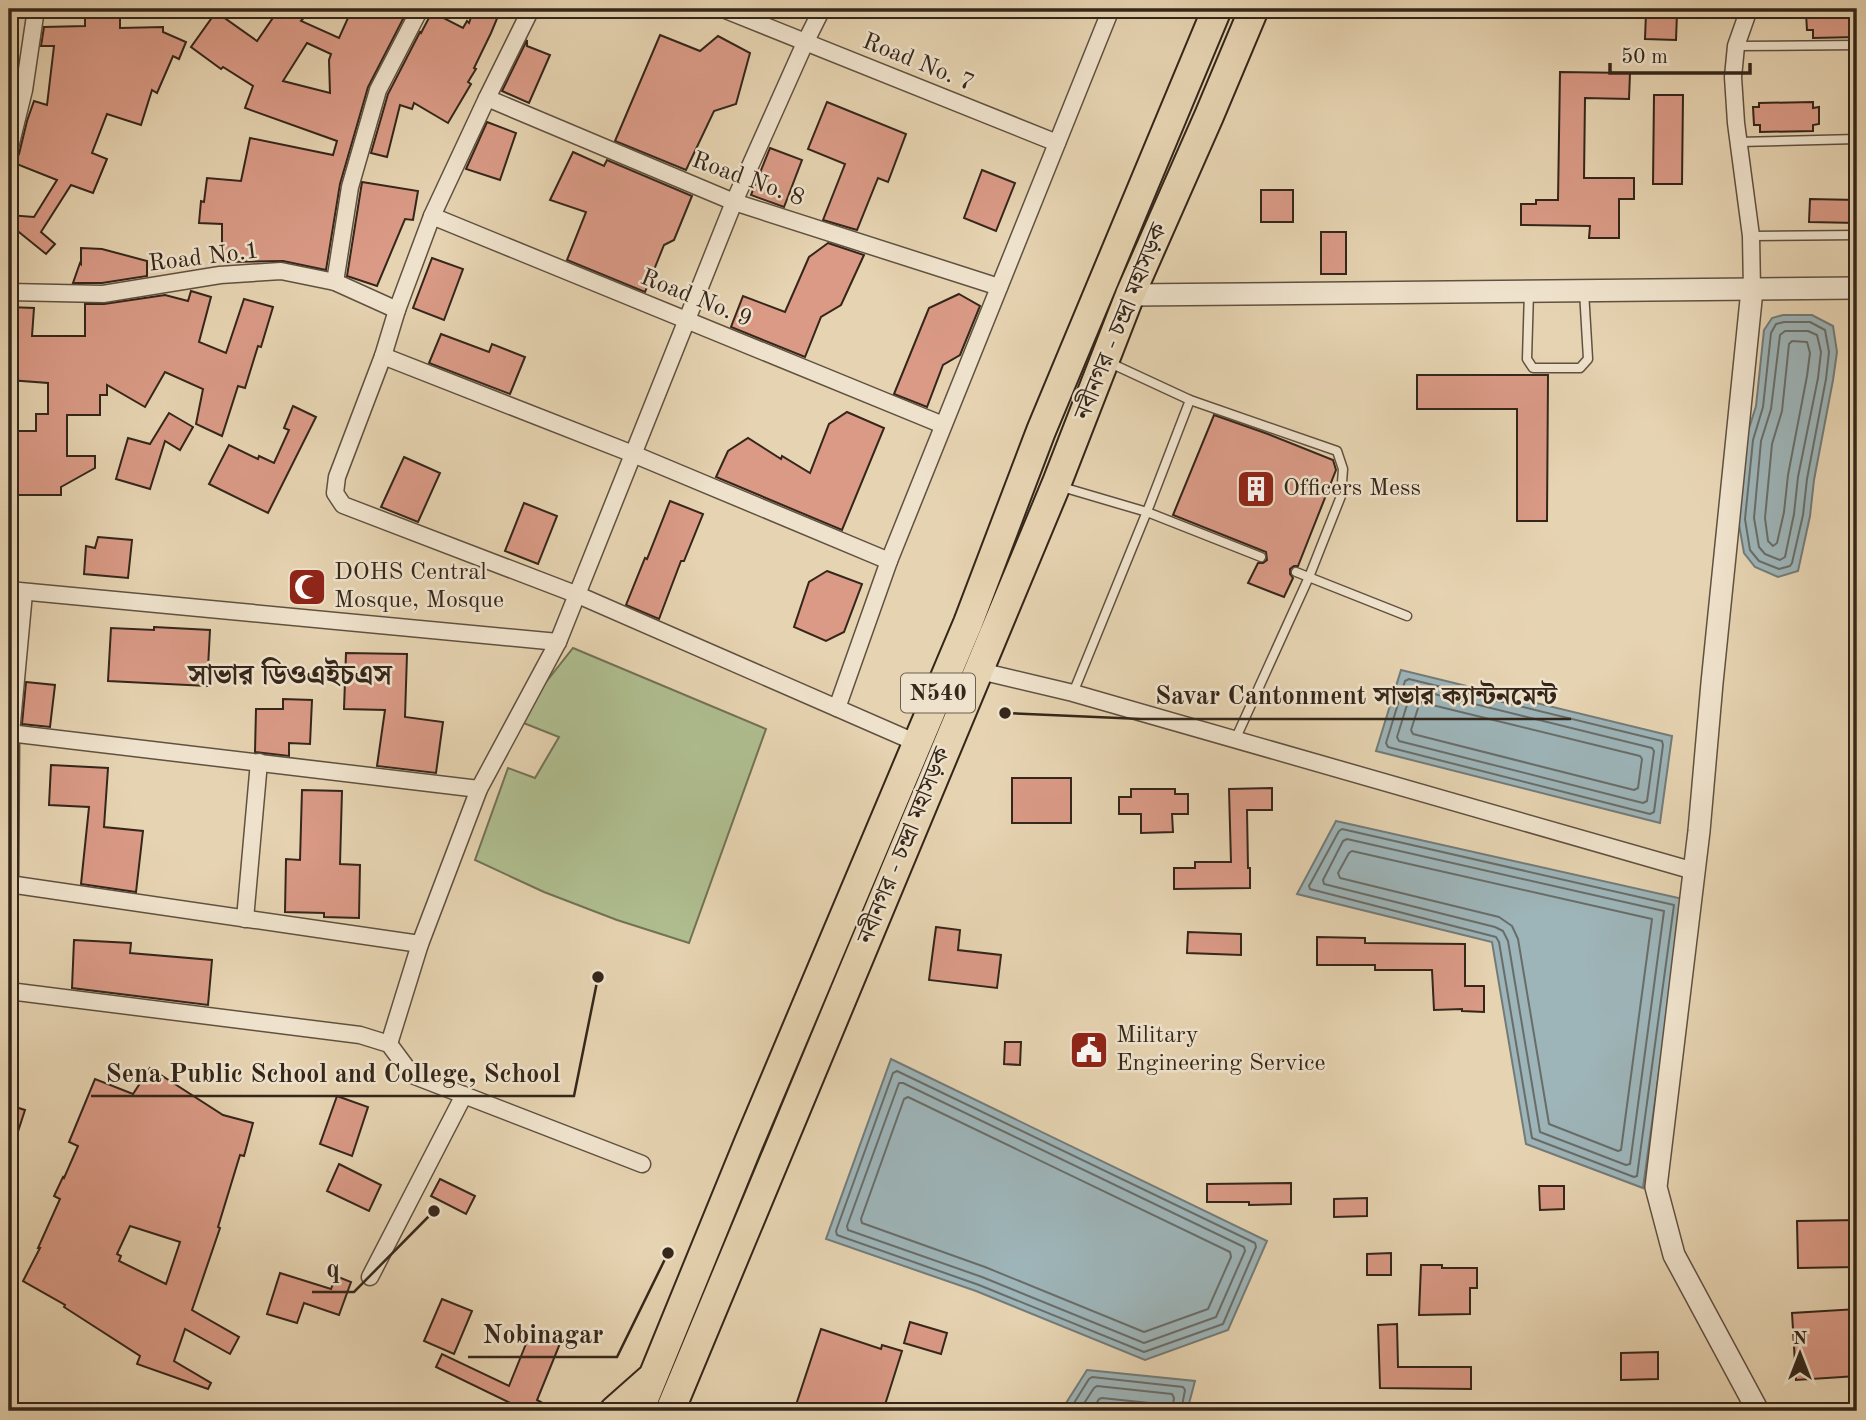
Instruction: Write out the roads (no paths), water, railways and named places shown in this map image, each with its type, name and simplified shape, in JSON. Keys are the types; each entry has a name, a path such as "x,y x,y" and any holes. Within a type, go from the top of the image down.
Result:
{"highway":[{"name":"নবীনগর - চন্দ্রা মহাসড়ক","path":"639,1411 968,623 1041,430 1217,9"},
{"name":"নবীনগর - চন্দ্রা মহাসড়ক","path":"678,1403 1056,485 1130,295 1254,9"},
{"path":"608,1410 653,1376"}],"street":[{"path":"9,151 24,90 36,9"},
{"path":"335,282 351,187 378,90 419,9"},
{"path":"531,9 486,98 432,216 337,477 335,493 343,505 578,595 917,743"},
{"name":"Road No. 7","path":"723,9 1057,143"},
{"path":"388,1044 420,944 479,789 558,642 734,202 804,43 822,9"},
{"path":"1749,9 1736,46 1733,77 1751,236 1752,290 1694,871 1656,1187 1674,1255 1758,1411"},
{"path":"837,708 889,561 1109,10"},
{"name":"Road No. 8","path":"486,98 734,202 999,287"},
{"name":"Road No. 9","path":"432,216 943,425"},
{"name":"Road No.1","path":"9,292 103,294 220,275 281,271 335,282 397,310"},
{"path":"1130,295 1857,288"},
{"path":"383,356 633,454 889,561"},
{"path":"420,944 9,888 10,733 16,592 558,642"},
{"path":"980,671 1073,693 1694,871"},
{"path":"10,733 479,789"},
{"path":"245,919 259,762"},
{"path":"9,991 360,1035 388,1044 412,1075 642,1164"},
{"path":"370,1277 464,1095"}],"lane":[{"path":"1736,46 1857,45"},
{"path":"1739,142 1857,139"},
{"path":"1751,236 1857,234"},
{"path":"1529,291 1527,359 1533,368 1580,368 1588,359 1584,291"},
{"path":"1106,361 1190,400 1337,451 1343,468 1341,496 1309,577 1235,740"},
{"path":"1073,693 1190,400"},
{"path":"1056,485 1147,512 1261,556"},
{"path":"1296,572 1407,615"}],"water":[{"path":"1783,315 1812,315 1833,326 1837,352 1810,516 1798,571 1778,577 1755,567 1744,553 1738,519 1746,438 1756,406 1764,330 1772,318"},
{"path":"1401,670 1672,736 1660,823 1376,751"},
{"path":"1336,821 1683,899 1643,1188 1526,1144 1492,942 1297,894"},
{"path":"891,1059 1267,1241 1228,1330 1145,1360 976,1291 826,1239"},
{"path":"1087,1370 1195,1381 1187,1411 1061,1411"}],"place":[{"name":"Officers Mess","path":"1256,489"},
{"name":"DOHS Central Mosque, Mosque","path":"307,587"},
{"name":"Savar Cantonment সাভার ক্যান্টনমেন্ট","path":"1005,713"},
{"name":"Sena Public School and College, School","path":"598,977"},
{"name":"Military Engineering Service","path":"1089,1050"},
{"name":"q","path":"434,1211"},
{"name":"Nobinagar","path":"668,1253"}],"district":[{"name":"সাভার ডিওএইচএস","path":"290,677"}]}
